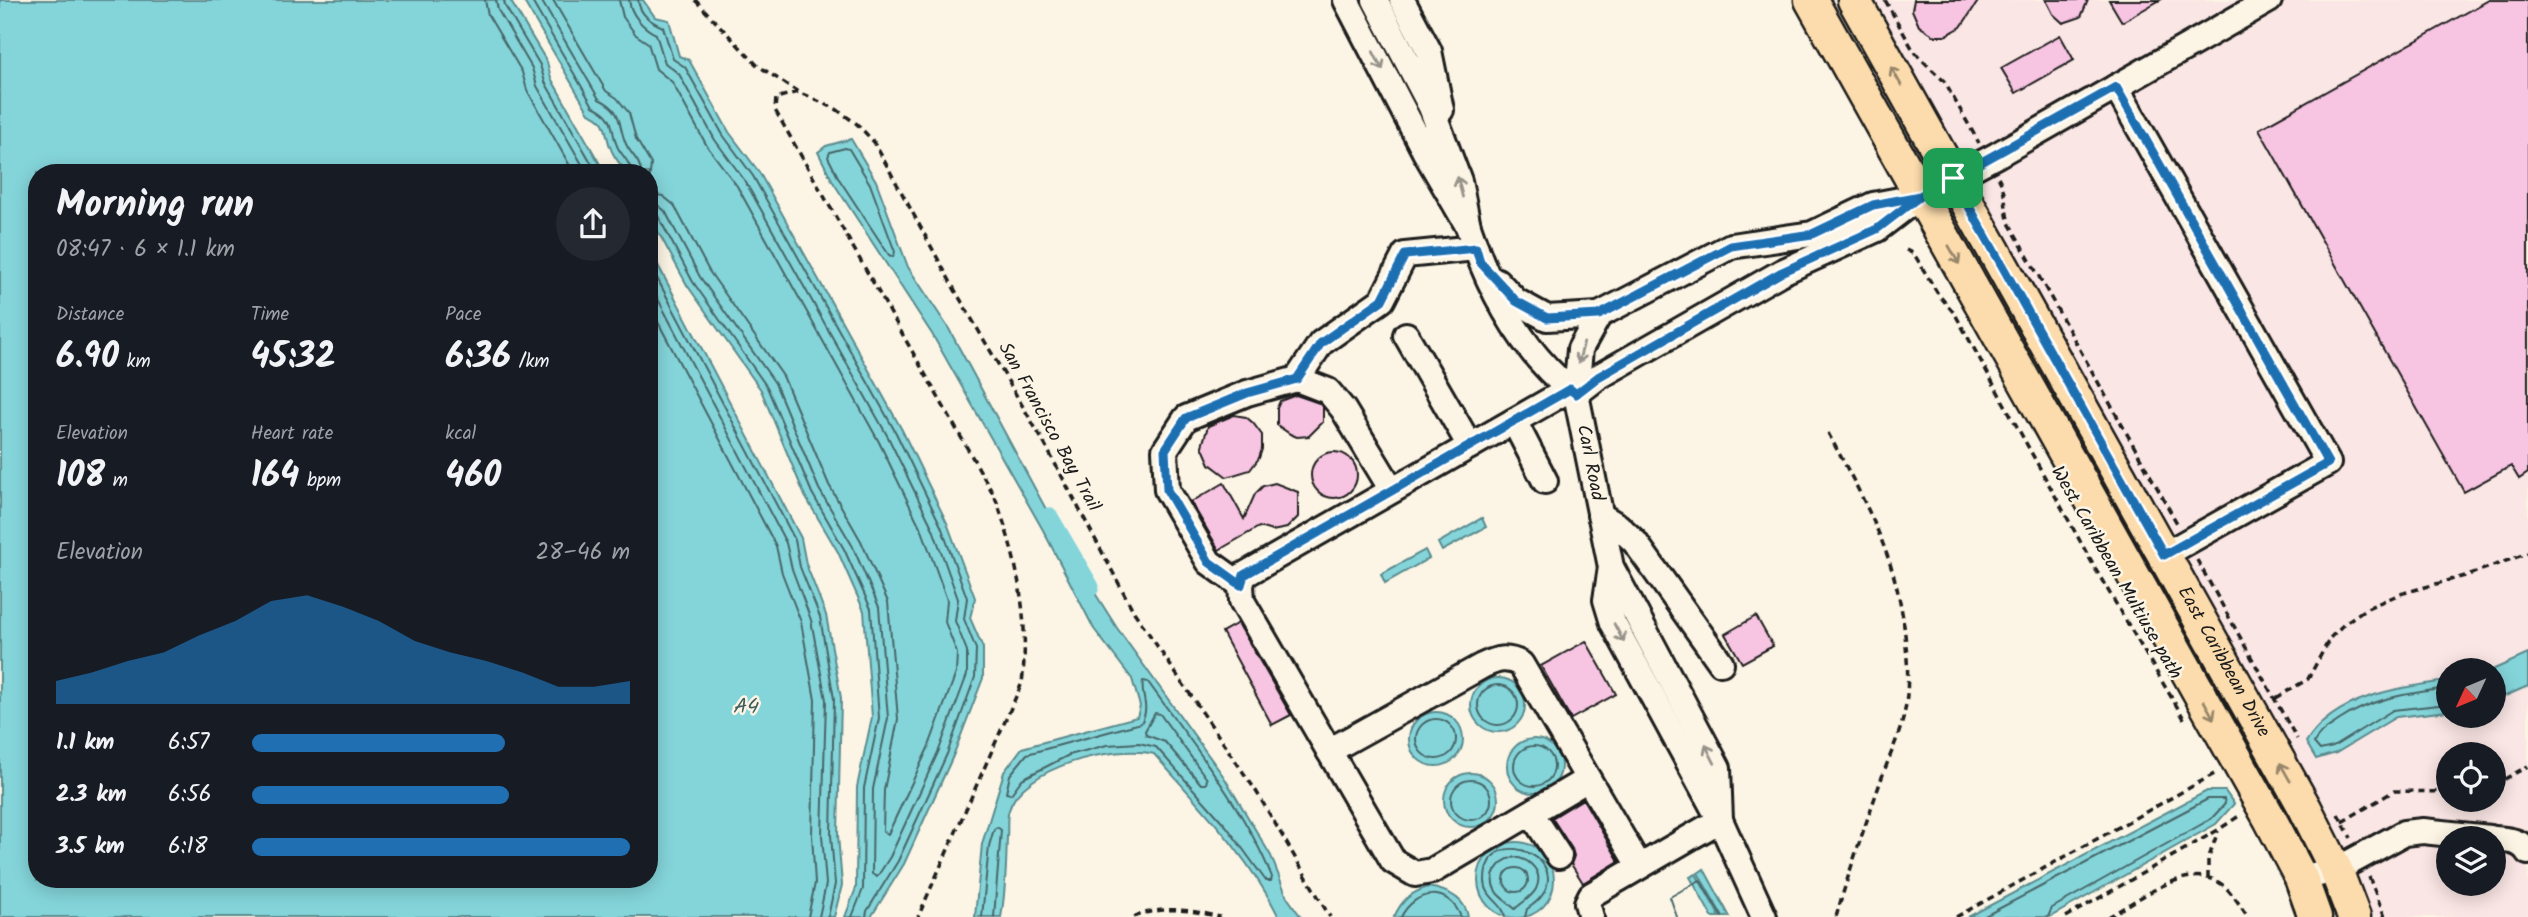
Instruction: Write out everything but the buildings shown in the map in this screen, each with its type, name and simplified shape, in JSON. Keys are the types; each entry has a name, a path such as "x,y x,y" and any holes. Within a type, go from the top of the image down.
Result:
{"main road":[{"name":"East Caribbean Drive","path":"1811,0 2235,757 2255,817 2301,878 2315,917"},
{"name":"East Caribbean Drive","path":"1854,0 1953,178 2176,549 2265,735 2321,809 2336,870 2354,917"}],"street":[{"path":"1346,0 1475,245 1501,308 1553,377 1573,391"},
{"path":"1375,0 1431,107 1459,181 1475,245 1516,301 1547,318 1599,315 1731,246 1812,234 1873,205 1920,196"},
{"path":"1402,0 1429,51 1446,146"},
{"path":"1588,779 1432,871 1415,874 1393,862 1242,601 1241,585 1244,575 1782,272 1877,229 1920,196 2269,0"},
{"path":"2116,87 2328,463 2176,549"},
{"path":"1297,379 1321,343 1382,300 1405,255 1475,245"},
{"name":"Carl Road","path":"1599,315 1580,349 1573,391 1611,567 1606,600 1614,623 1720,820 1764,917"},
{"path":"1406,335 1470,446"},
{"path":"1241,585 1209,562 1167,490 1165,450 1186,418 1247,393 1297,379 1328,391 1343,409 1392,490"},
{"path":"1514,421 1545,481"},
{"path":"1600,514 1635,542 1721,663"},
{"path":"1329,751 1482,666 1498,659 1511,659 1521,664 1639,866"},
{"path":"1531,813 1559,856"},
{"path":"1591,917 1587,903 1591,895 1720,820"},
{"path":"2301,878 2336,870 2404,833 2436,833"},
{"path":"2506,840 2525,847 2528,852"}],"path":[{"name":"San Francisco Bay Trail","path":"695,0 757,65 798,92 836,109 857,124 874,142 956,292 1043,441 1134,612 1256,791 1330,917"},
{"path":"1885,0 1912,48 1944,81 1974,134"},
{"path":"798,92 776,98 775,110 995,497 1007,529 1022,600 1025,656 1022,683 918,917"},
{"path":"2000,180 2005,187 2005,208 2009,223 2176,549 2275,698 2299,743"},
{"name":"West Caribbean Multiuse path","path":"1906,250 1914,254 1938,294 1955,314 2096,570 2183,719 2191,728"},
{"path":"1828,433 1868,506 1887,550 1901,602 1908,663 1903,716 1849,871 1836,917"},
{"path":"2275,698 2308,679 2330,638 2365,608 2528,553"},
{"path":"1956,917 2235,757"},
{"path":"2506,778 2528,766"},
{"path":"2342,822 2394,791 2436,792"},
{"path":"2321,809 2342,822 2353,842"},
{"path":"2066,917 2218,831 2255,817"},
{"path":"2208,879 2208,860 2218,831"},
{"path":"2368,874 2385,917"},
{"path":"2108,917 2184,877 2195,876 2223,885 2248,917"},
{"path":"1134,917 1148,911 1185,909 1220,917"}],"shaded area":[{"path":"1873,0 2528,0 2528,917 2374,917"}],"water":[{"name":"A4","path":"0,0 510,0 547,62 551,78 600,164 28,164 28,888 658,888 658,265 801,538 806,564 826,615 841,698 838,835 842,885 834,917 0,917"},
{"path":"523,0 643,0 655,17 669,20 679,56 689,60 729,132 759,172 902,430 947,523 975,598 970,618 983,648 983,678 953,756 904,864 871,917 845,917 856,888 857,787 872,717 864,611 838,552 805,496 761,390 687,285 658,232 658,164 620,164 611,149 603,123 589,113"},
{"path":"851,139 876,181 908,267 949,329 1069,552 1117,628 1224,777 1271,856 1287,897 1301,917 1279,917 1238,852 1154,754 1117,752 1072,762 1050,771 1017,795 1008,816 1006,877 1001,917 975,917 982,844 1004,772 1022,748 1137,717 1140,706 1132,679 1094,629 1043,530 932,334 833,182 818,152 826,146"},
{"path":"1482,518 1486,527 1442,551 1438,543"},
{"path":"1425,550 1429,558 1385,583 1381,574"},
{"path":"2528,654 2528,686 2506,696 2506,664"},
{"path":"1498,678 1517,686 1525,705 1517,724 1498,732 1479,724 1471,705 1479,686"},
{"path":"2436,683 2436,712 2396,717 2336,753 2316,759 2306,742 2318,726 2351,704 2409,687"},
{"path":"1436,712 1455,720 1463,739 1455,758 1436,766 1417,758 1409,739 1417,720"},
{"path":"1534,739 1553,747 1561,766 1553,785 1534,793 1515,785 1507,766 1515,747"},
{"path":"1471,773 1490,781 1498,800 1490,819 1471,827 1452,819 1444,800 1452,781"},
{"path":"2207,791 2225,791 2234,804 2216,824 2050,917 1968,917"},
{"path":"1516,842 1531,845 1543,853 1551,865 1554,880 1551,895 1543,907 1531,915 1516,918 1501,915 1489,907 1481,895 1478,880 1481,865 1489,853 1501,845"},
{"path":"1704,869 1730,917 1723,917 1698,873"},
{"path":"1696,874 1720,917 1712,917 1690,877"},
{"path":"1428,887 1454,896 1463,904 1468,917 1394,917 1407,898"}],"waterway":[{"path":"1049,517 1090,587"}],"route":[{"path":"1953,178 1920,196 1873,205 1812,234 1731,246 1599,315 1547,318 1516,301 1480,262 1476,248 1405,255 1382,300 1321,343 1297,379 1247,393 1186,418 1165,450 1167,490 1209,562 1241,585 1244,575 1570,389 1576,394 1598,377 1782,272 1877,229 1920,196 1953,178 2164,555 2328,463 2116,87 1953,178"}]}
